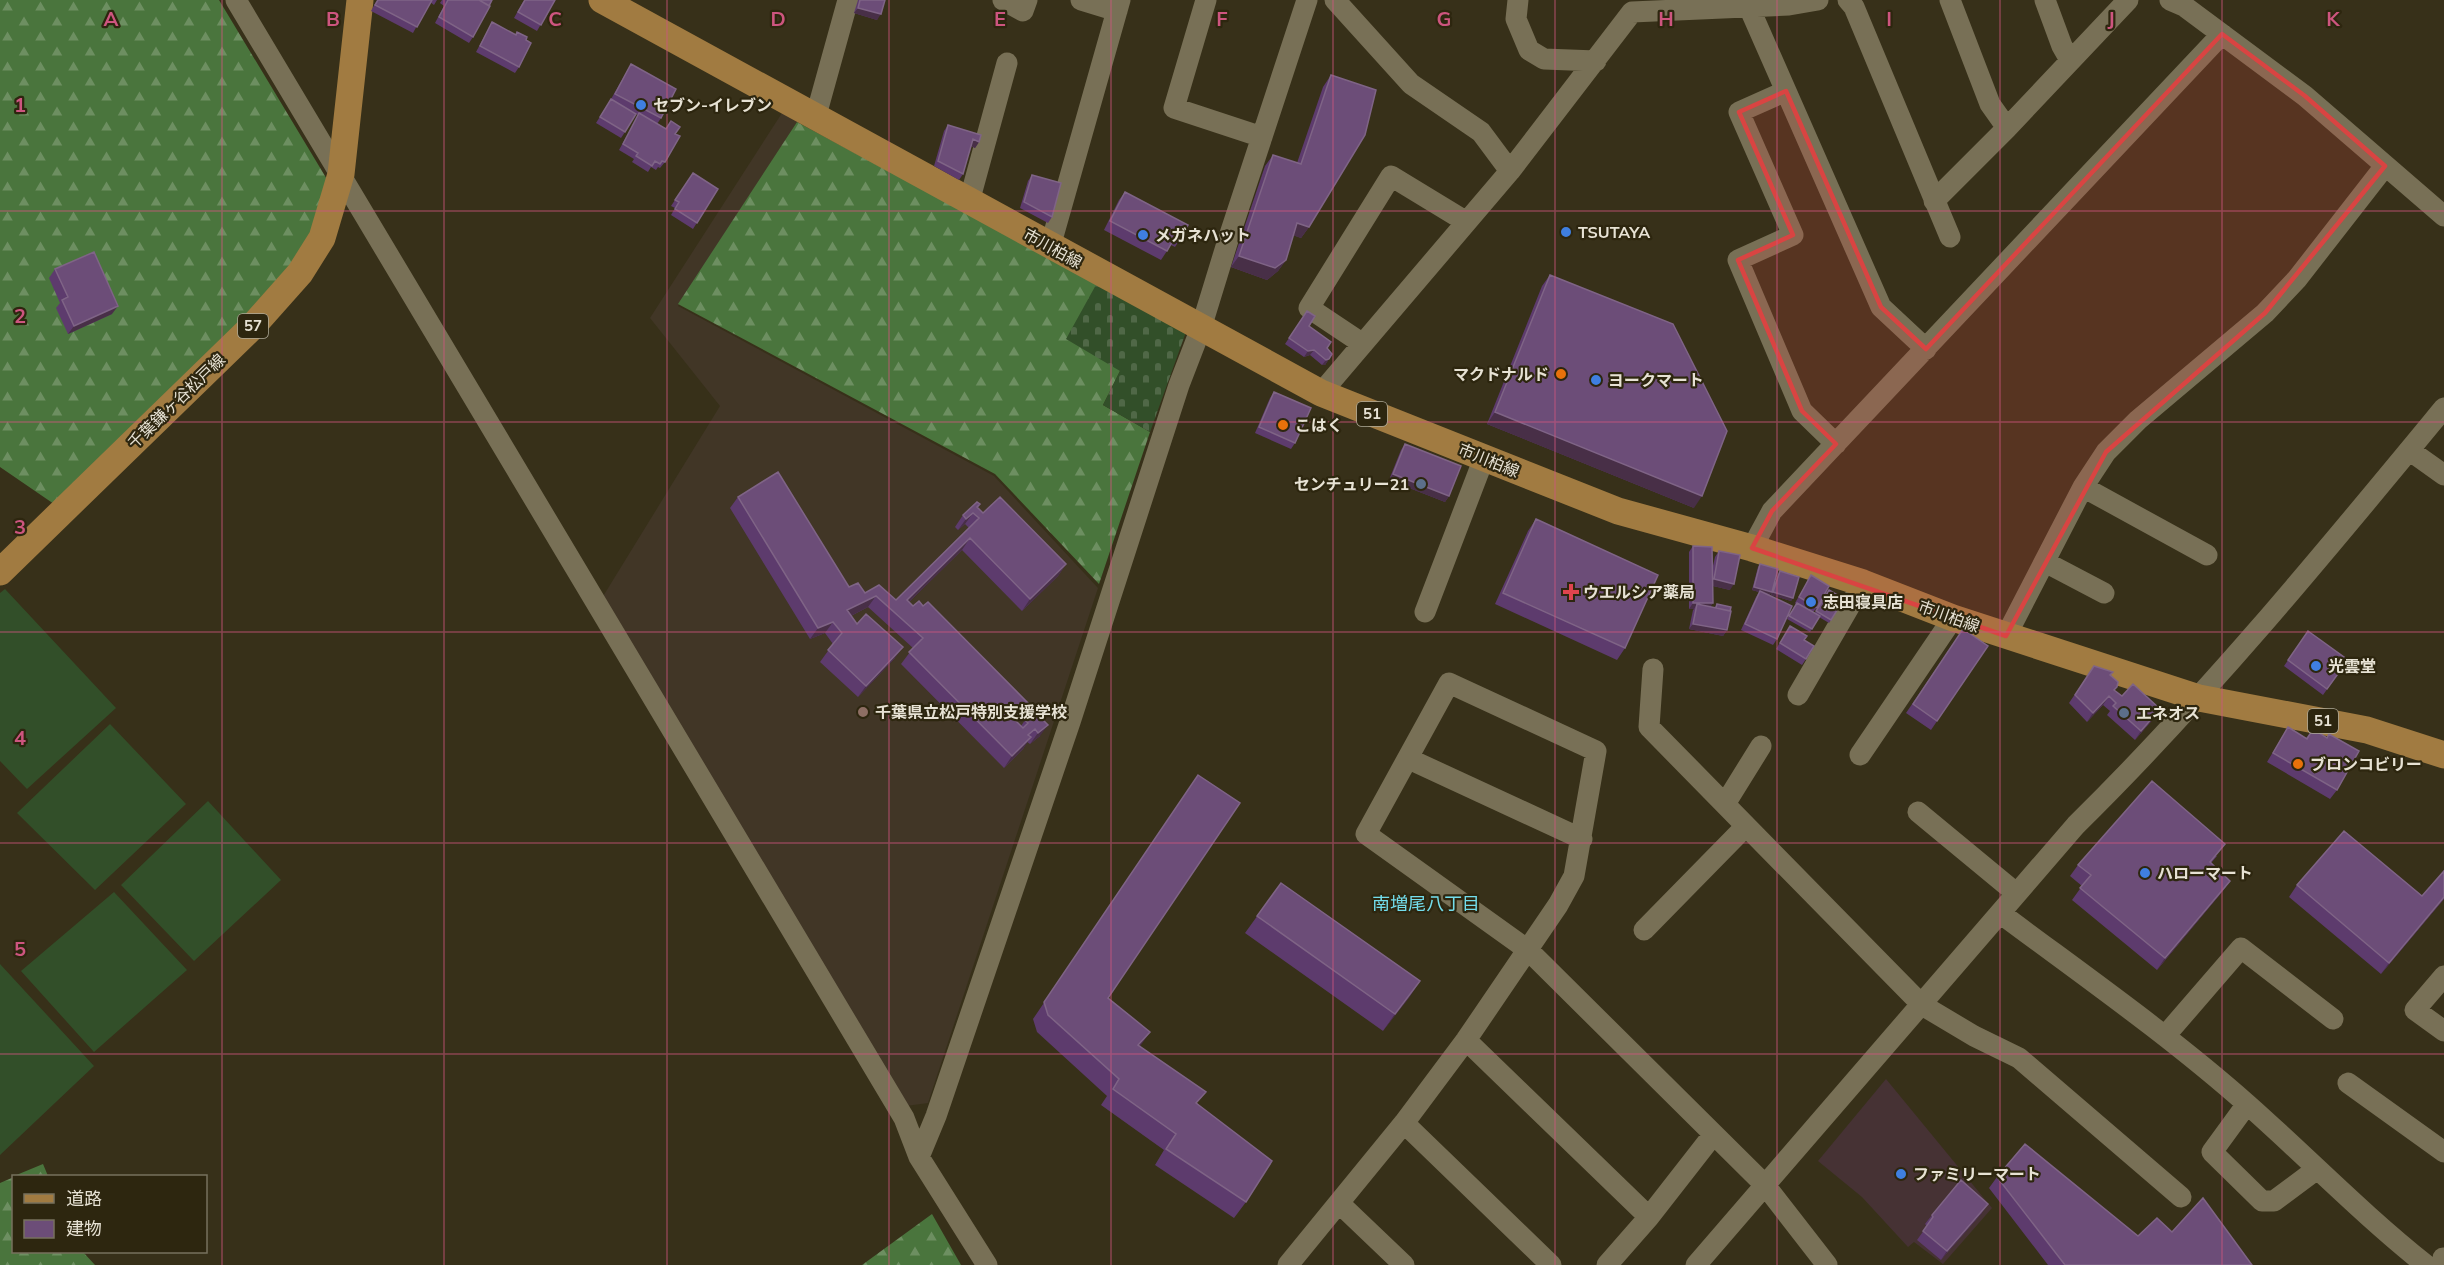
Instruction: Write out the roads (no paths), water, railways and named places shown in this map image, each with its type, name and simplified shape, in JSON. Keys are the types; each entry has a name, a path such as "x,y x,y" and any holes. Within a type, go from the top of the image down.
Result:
{"main road":[{"name":"千葉鎌ヶ谷松戸線","path":"0,572 252,327 300,273 322,238 341,174 360,0"},
{"name":"市川柏線","path":"602,0 1050,247 1321,393 1618,511 1752,548 1863,583 1953,618 2199,698 2367,730 2444,755"}],"street":[{"path":"236,0 904,1118 919,1157 987,1265"},
{"path":"815,118 848,0"},
{"path":"1003,0 1023,11 1027,0"},
{"path":"1050,247 1119,5 1082,0"},
{"path":"1206,0 1174,108 1262,137"},
{"path":"919,1157 944,1095 1066,733 1179,385 1202,328 1307,0"},
{"path":"1335,0 1411,84 1481,132 1510,171"},
{"path":"1518,0 1516,19 1529,50 1544,59 1596,61"},
{"path":"1321,393 1465,221 1510,171 1632,12 1749,7 1818,0"},
{"path":"1848,0 1854,6 1950,237"},
{"path":"1950,0 1990,104 2007,128"},
{"path":"2045,0 2062,46 2070,60"},
{"path":"1934,201 2007,128 2128,0"},
{"path":"2170,0 2184,6 2305,96 2444,216"},
{"path":"1749,7 1881,307 1926,349"},
{"path":"1752,548 1772,511 2222,34"},
{"path":"969,202 1007,63"},
{"path":"1786,91 1739,112 1793,235 1738,260 1802,411 1836,444"},
{"path":"2006,636 2084,487 2106,452 2138,420 2265,313 2297,279 2385,166"},
{"path":"1363,344 1309,308 1391,176 1465,221"},
{"path":"1696,1265 2076,825 2138,764 2199,698 2444,408"},
{"path":"2409,450 2444,475"},
{"path":"1425,612 1484,458"},
{"path":"2084,487 2207,555"},
{"path":"2045,562 2104,593"},
{"path":"1798,695 1863,583"},
{"path":"1860,755 1953,618"},
{"path":"1653,669 1649,727 1922,1005 1974,1036 2019,1058 2181,1197"},
{"path":"1288,1265 1404,1123 1466,1040 1528,950 1574,876 1596,751 1449,683 1366,834 1528,950 1765,1185 1827,1265"},
{"path":"1725,804 1761,746"},
{"path":"1409,759 1582,839"},
{"path":"1918,812 2016,893"},
{"path":"1644,930 1746,826"},
{"path":"2000,913 2165,1036 2247,1104 2383,1231 2426,1265"},
{"path":"2165,1036 2241,948 2333,1019"},
{"path":"2444,976 2415,1010 2444,1031"},
{"path":"1466,1040 1649,1217"},
{"path":"2348,1083 2444,1152"},
{"path":"2247,1104 2212,1152 2262,1201 2274,1201 2317,1169"},
{"path":"1404,1123 1551,1265"},
{"path":"1607,1265 1649,1217 1713,1135"},
{"path":"1339,1203 1404,1265"},
{"path":"2438,1265 2444,1258"}],"place":[{"name":"セブン-イレブン","path":"641,105"},
{"name":"TSUTAYA","path":"1566,232"},
{"name":"メガネハット","path":"1143,235"},
{"name":"マクドナルド","path":"1561,374"},
{"name":"ヨークマート","path":"1596,380"},
{"name":"こはく","path":"1283,425"},
{"name":"センチュリー21","path":"1421,484"},
{"name":"ウエルシア薬局","path":"1571,592"},
{"name":"志田寝具店","path":"1811,602"},
{"name":"光雲堂","path":"2316,666"},
{"name":"千葉県立松戸特別支援学校","path":"863,712"},
{"name":"エネオス","path":"2124,713"},
{"name":"ブロンコビリー","path":"2298,764"},
{"name":"ハローマート","path":"2145,873"},
{"name":"ファミリーマート","path":"1901,1174"}],"district":[{"name":"南増尾八丁目","path":"1426,904"}]}
